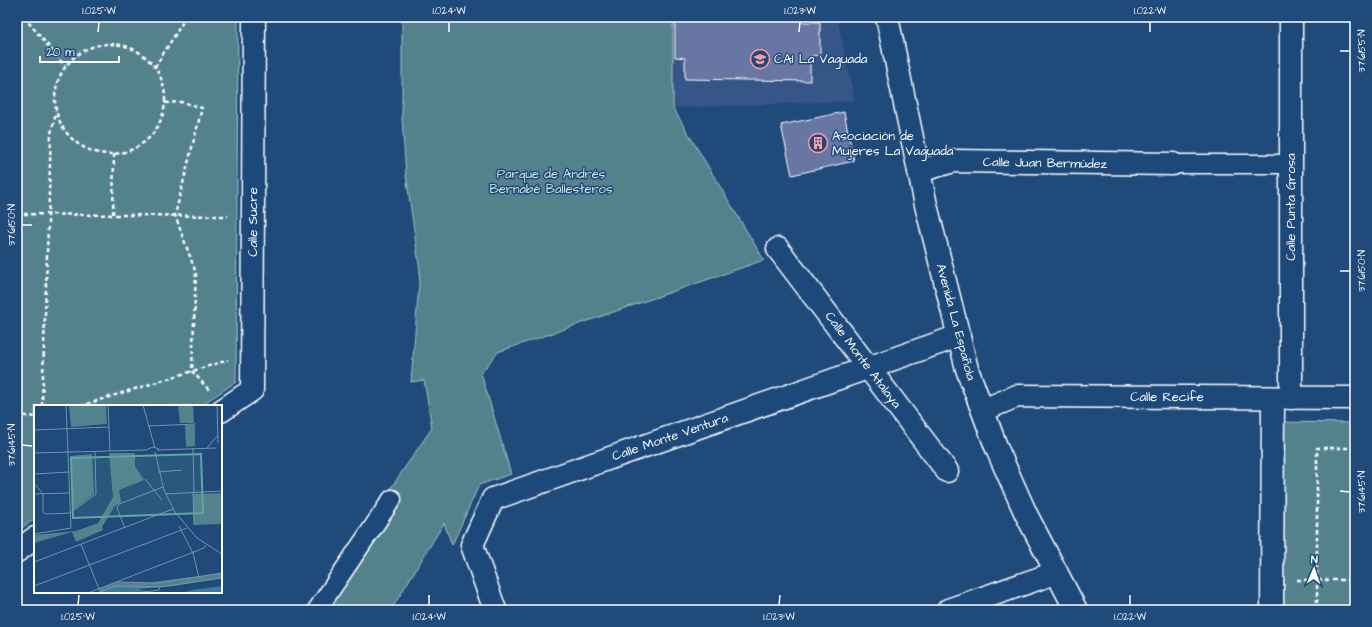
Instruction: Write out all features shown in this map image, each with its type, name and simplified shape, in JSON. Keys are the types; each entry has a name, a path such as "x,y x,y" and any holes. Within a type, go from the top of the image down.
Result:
{"street":[{"name":"Calle Sucre","path":"222,410 252,390 254,17"},
{"name":"Avenida La Española","path":"887,17 919,171 967,369 1026,514 1055,573 1076,610"},
{"name":"Calle Punta Grosa","path":"1272,610 1272,581 1282,398 1291,164 1291,17"},
{"name":"Calle Juan Bermúdez","path":"919,171 954,162 1173,164"},
{"path":"1173,164 1291,164"},
{"name":"Calle Monte Atalaya","path":"778,249 947,470"},
{"name":"Calle Monte Ventura","path":"495,610 472,545 493,499 959,336"},
{"name":"Calle Recife","path":"983,410 1017,396 1355,398"},
{"path":"317,610 392,499"},
{"path":"17,551 34,539"},
{"path":"948,610 1055,573"}],"path":[{"path":"24,17 65,66"},
{"path":"155,67 186,17"},
{"path":"42,405 50,214 51,133 56,114 54,95 56,83 65,66 79,53 96,45 124,45 142,53 155,67 164,84 165,103 163,117 153,134 139,147 122,154 103,154 84,148 68,137 56,114"},
{"path":"165,103 182,102 202,108 175,215 196,273 192,371 210,391"},
{"path":"113,214 114,154"},
{"path":"17,214 229,216"},
{"path":"83,405 228,359"},
{"path":"17,415 34,417"},
{"path":"1317,610 1317,448 1355,448"},
{"path":"1272,581 1355,580"}],"shaded area":[{"name":"CAI La Vaguada","path":"673,17 837,17 855,101 673,108"}],"green space":[{"path":"17,17 238,17 236,382 202,405 34,405 34,520 17,531"},
{"name":"Parque de Andrés Bernabé Ballesteros","path":"402,17 673,17 673,108 764,260 498,352 481,373 511,474 479,485 452,545 444,523 391,610 317,610 386,495 432,428 424,380 411,382 420,271 406,175 402,119"},
{"path":"1273,422 1355,423 1355,610 1273,610"}],"building":[{"path":"686,17 801,17 801,22 820,22 820,55 810,56 810,81 685,79 685,58 675,57 675,20 686,19"},
{"name":"Asociación de Mujeres La Vaguada","path":"844,112 854,161 792,175 781,125"}],"place":[{"name":"CAI La Vaguada","path":"760,59"},
{"name":"Asociación de Mujeres La Vaguada","path":"818,143"}]}
